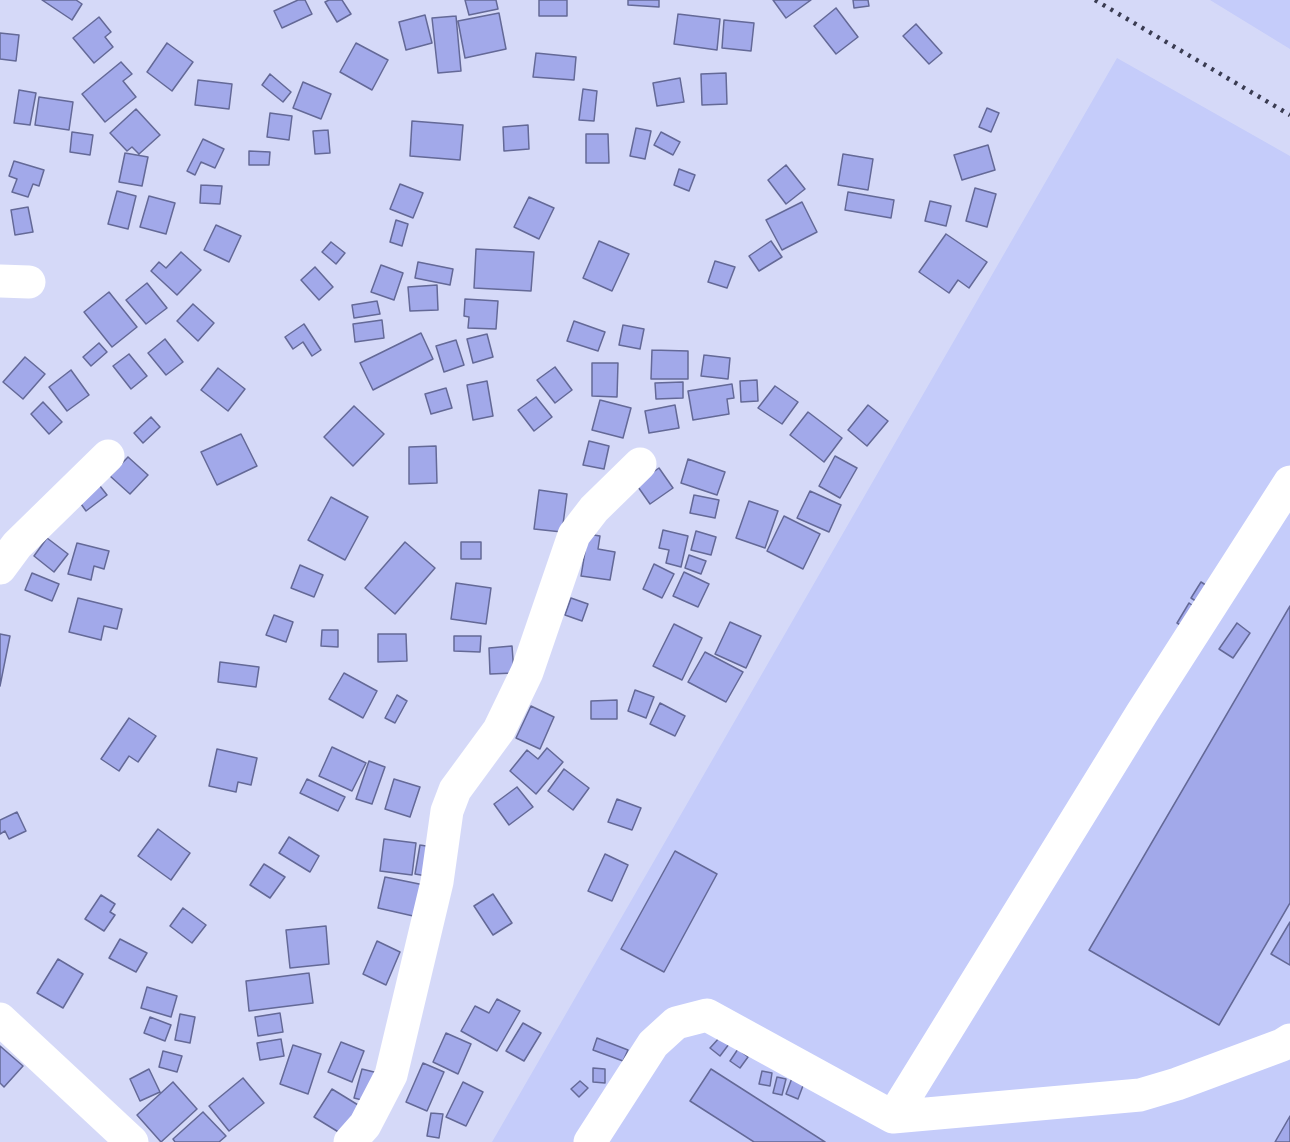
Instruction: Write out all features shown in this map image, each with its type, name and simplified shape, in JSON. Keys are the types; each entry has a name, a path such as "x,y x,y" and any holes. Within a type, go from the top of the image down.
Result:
{"street":[{"path":"0,568 17,545 108,456"},
{"path":"350,1142 365,1125 391,1075 437,882 447,811 455,790 499,730 527,672 574,535 594,510 640,464"},
{"path":"892,1117 1142,713 1290,482"},
{"path":"590,1142 652,1044 676,1023 707,1015 892,1117 1140,1095 1187,1080 1290,1040"},
{"path":"0,1019 132,1142"}],"shaded area":[{"path":"1210,0 1290,0 1290,49"},
{"path":"1117,58 1290,156 1290,1142 492,1142"}],"building":[{"path":"42,0 76,0 82,4 72,20"},
{"path":"298,0 305,0 312,14 282,28 274,11"},
{"path":"342,0 351,14 337,22 325,2"},
{"path":"465,0 496,0 498,9 469,15"},
{"path":"539,0 567,0 567,16 539,16"},
{"path":"628,0 659,0 659,7 628,5"},
{"path":"773,0 811,0 786,18"},
{"path":"853,0 868,0 869,6 854,8"},
{"path":"836,8 858,37 836,54 814,26"},
{"path":"499,13 506,49 465,58 458,21"},
{"path":"678,14 720,19 717,50 674,44"},
{"path":"425,15 432,43 406,50 399,22"},
{"path":"456,16 461,71 438,73 432,18"},
{"path":"99,17 111,32 105,37 113,47 94,63 73,38"},
{"path":"724,20 754,23 751,51 722,48"},
{"path":"916,24 942,53 929,64 903,36"},
{"path":"0,33 19,35 16,61 0,59"},
{"path":"167,43 193,62 172,91 147,72"},
{"path":"356,43 388,60 372,90 340,72"},
{"path":"536,53 576,57 574,80 533,77"},
{"path":"121,62 132,74 123,81 136,97 105,122 82,94"},
{"path":"726,73 727,104 702,105 701,74"},
{"path":"270,74 291,92 283,102 262,85"},
{"path":"680,78 684,102 657,106 653,83"},
{"path":"198,80 232,84 229,109 195,105"},
{"path":"303,82 331,94 321,119 293,108"},
{"path":"583,89 597,91 594,121 579,120"},
{"path":"19,90 36,93 30,125 14,123"},
{"path":"39,97 73,102 69,130 35,125"},
{"path":"987,108 999,113 991,132 979,127"},
{"path":"136,109 160,135 139,154 132,147 127,151 110,133"},
{"path":"270,113 292,116 289,140 267,137"},
{"path":"412,121 463,125 460,160 410,156"},
{"path":"528,125 529,149 504,151 503,127"},
{"path":"636,128 651,131 645,159 630,156"},
{"path":"328,130 330,153 315,154 313,131"},
{"path":"72,132 93,135 90,155 70,152"},
{"path":"661,132 680,142 673,155 654,145"},
{"path":"586,134 608,134 609,163 586,163"},
{"path":"203,139 224,149 215,168 201,162 195,175 187,171"},
{"path":"988,145 995,170 962,180 954,155"},
{"path":"249,151 270,152 269,165 249,165"},
{"path":"125,153 148,157 142,186 119,182"},
{"path":"843,154 873,159 868,190 838,185"},
{"path":"14,161 44,170 39,186 33,184 28,197 12,192 17,179 9,176"},
{"path":"786,165 805,189 786,204 768,180"},
{"path":"679,169 695,175 689,191 674,185"},
{"path":"400,184 423,193 413,218 390,209"},
{"path":"201,185 222,186 220,204 200,203"},
{"path":"975,188 996,194 987,227 966,221"},
{"path":"117,191 136,196 128,229 108,224"},
{"path":"848,192 894,200 891,218 845,210"},
{"path":"149,196 175,203 166,234 140,227"},
{"path":"529,197 554,208 539,239 514,227"},
{"path":"930,201 951,206 946,226 925,221"},
{"path":"802,202 817,232 782,250 766,220"},
{"path":"28,207 33,232 15,235 11,210"},
{"path":"396,220 408,224 402,246 390,242"},
{"path":"216,225 241,236 229,262 204,250"},
{"path":"946,234 987,262 969,288 958,280 949,293 919,272"},
{"path":"599,241 629,254 612,291 583,278"},
{"path":"771,241 782,257 759,271 749,256"},
{"path":"331,242 345,253 336,264 322,252"},
{"path":"476,249 534,252 531,291 474,288"},
{"path":"181,252 201,270 177,295 151,271 159,262 166,268"},
{"path":"715,261 735,267 727,288 708,282"},
{"path":"418,262 453,269 450,285 415,278"},
{"path":"381,265 403,273 394,300 371,292"},
{"path":"315,267 333,287 319,300 301,280"},
{"path":"147,283 167,308 146,324 126,300"},
{"path":"437,285 438,310 410,311 408,287"},
{"path":"109,292 137,327 112,347 84,312"},
{"path":"465,299 498,301 496,329 468,328 469,317 464,316"},
{"path":"377,301 380,314 354,318 352,305"},
{"path":"193,304 214,323 198,341 177,321"},
{"path":"382,320 384,338 355,342 353,324"},
{"path":"574,321 605,332 598,351 567,341"},
{"path":"304,324 321,350 312,356 303,342 293,349 285,337"},
{"path":"623,325 644,329 640,349 619,345"},
{"path":"421,333 433,359 373,390 360,363"},
{"path":"487,334 493,357 473,363 467,339"},
{"path":"165,339 183,362 166,375 148,353"},
{"path":"456,340 464,365 444,372 436,346"},
{"path":"99,343 107,352 91,366 83,357"},
{"path":"652,350 688,351 688,379 651,379"},
{"path":"129,354 147,376 131,389 113,366"},
{"path":"704,355 730,358 728,379 701,376"},
{"path":"25,357 45,374 23,399 3,382"},
{"path":"592,363 618,363 617,397 592,396"},
{"path":"555,367 572,390 555,403 537,380"},
{"path":"218,368 245,389 228,411 201,390"},
{"path":"71,370 89,395 67,411 49,387"},
{"path":"757,380 758,401 741,402 740,381"},
{"path":"487,381 493,416 473,420 467,385"},
{"path":"683,382 683,398 656,399 655,383"},
{"path":"732,384 734,398 727,399 729,414 693,420 688,391"},
{"path":"775,386 798,402 782,424 758,408"},
{"path":"446,388 452,408 431,414 425,394"},
{"path":"536,397 552,417 534,431 518,410"},
{"path":"600,400 631,408 623,438 592,430"},
{"path":"43,402 62,422 49,434 31,414"},
{"path":"675,405 679,428 649,433 645,411"},
{"path":"868,405 888,421 867,446 848,430"},
{"path":"354,406 384,434 353,466 324,437"},
{"path":"808,412 842,438 824,462 790,435"},
{"path":"151,417 160,427 143,443 134,433"},
{"path":"241,434 257,466 217,485 201,452"},
{"path":"589,441 609,446 604,469 583,465"},
{"path":"436,446 437,483 409,484 409,447"},
{"path":"835,456 857,468 840,498 819,486"},
{"path":"128,457 148,475 130,494 110,476"},
{"path":"688,459 725,472 717,495 681,483"},
{"path":"659,468 673,488 650,504 636,484"},
{"path":"96,481 107,495 86,511 76,497"},
{"path":"539,490 567,494 562,532 534,529"},
{"path":"810,491 841,505 829,532 797,518"},
{"path":"694,495 719,500 715,518 690,513"},
{"path":"331,497 368,517 345,560 308,540"},
{"path":"749,501 778,511 765,548 736,538"},
{"path":"784,516 820,534 803,569 767,551"},
{"path":"663,530 688,536 681,567 666,563 669,550 659,548"},
{"path":"696,531 716,537 711,555 691,550"},
{"path":"588,534 600,536 598,549 615,552 610,580 581,576"},
{"path":"47,538 68,554 54,572 34,556"},
{"path":"405,542 435,568 395,614 365,588"},
{"path":"461,542 481,542 481,559 461,559"},
{"path":"77,543 109,551 104,569 94,566 91,580 68,574"},
{"path":"689,555 706,561 701,574 685,568"},
{"path":"654,564 674,574 662,598 643,589"},
{"path":"300,565 323,575 314,597 291,588"},
{"path":"684,572 709,584 698,607 673,596"},
{"path":"32,573 59,584 52,601 25,590"},
{"path":"1201,582 1212,589 1202,605 1191,598"},
{"path":"456,583 491,588 486,624 451,619"},
{"path":"78,598 122,609 117,629 104,626 101,640 69,632"},
{"path":"571,598 588,604 582,621 565,615"},
{"path":"1189,603 1199,610 1187,629 1177,623"},
{"path":"1290,606 1290,903 1219,1025 1089,950"},
{"path":"274,615 293,622 286,642 266,635"},
{"path":"730,622 761,636 746,668 715,654"},
{"path":"1237,623 1250,633 1233,658 1219,649"},
{"path":"674,624 702,638 682,680 653,666"},
{"path":"322,630 338,630 338,647 321,646"},
{"path":"0,634 10,636 0,686"},
{"path":"378,634 406,634 407,661 378,662"},
{"path":"454,636 481,636 480,652 454,651"},
{"path":"512,646 514,673 490,674 489,648"},
{"path":"705,652 743,672 726,702 688,682"},
{"path":"220,662 259,667 256,687 218,682"},
{"path":"344,673 377,691 363,718 329,699"},
{"path":"635,690 654,697 646,718 628,711"},
{"path":"397,695 407,701 395,723 385,718"},
{"path":"617,700 617,719 591,719 591,701"},
{"path":"660,703 685,716 675,736 650,724"},
{"path":"531,706 554,717 540,749 516,738"},
{"path":"129,718 156,736 138,762 129,756 119,771 101,759"},
{"path":"332,747 366,763 352,791 319,776"},
{"path":"547,748 563,762 536,794 510,771 527,750 538,759"},
{"path":"217,749 257,758 251,785 238,782 236,792 209,786"},
{"path":"369,761 385,767 372,804 356,799"},
{"path":"564,769 589,788 573,810 548,791"},
{"path":"307,779 345,797 338,811 300,793"},
{"path":"394,779 420,787 410,817 385,809"},
{"path":"517,787 533,807 509,825 494,804"},
{"path":"617,799 641,808 632,830 608,822"},
{"path":"17,812 26,831 9,839 5,831 0,834 0,820"},
{"path":"158,829 190,853 171,880 138,856"},
{"path":"289,837 319,856 310,872 279,853"},
{"path":"384,839 416,843 412,875 380,871"},
{"path":"420,845 438,848 432,877 415,874"},
{"path":"675,851 717,874 664,972 621,949"},
{"path":"605,854 628,865 612,901 588,891"},
{"path":"264,864 285,877 270,898 250,885"},
{"path":"385,877 429,886 422,918 378,908"},
{"path":"493,894 512,923 493,935 474,906"},
{"path":"101,895 115,904 110,912 115,915 104,931 85,919"},
{"path":"183,908 206,925 192,943 170,926"},
{"path":"1290,922 1290,965 1271,954"},
{"path":"326,926 329,964 290,968 286,930"},
{"path":"120,939 147,953 136,972 109,958"},
{"path":"377,941 400,952 386,985 363,974"},
{"path":"58,959 83,974 63,1008 37,993"},
{"path":"309,973 313,1003 249,1011 246,981"},
{"path":"147,987 177,996 171,1017 141,1008"},
{"path":"497,999 520,1011 497,1051 461,1031 475,1006 489,1013"},
{"path":"280,1013 283,1032 258,1036 255,1017"},
{"path":"180,1014 195,1017 190,1043 175,1040"},
{"path":"150,1017 171,1025 165,1041 144,1033"},
{"path":"523,1023 541,1033 524,1061 506,1051"},
{"path":"446,1033 471,1044 458,1074 433,1062"},
{"path":"720,1037 729,1044 720,1056 710,1048"},
{"path":"597,1038 628,1050 623,1061 593,1050"},
{"path":"281,1039 284,1056 260,1060 257,1043"},
{"path":"341,1042 364,1051 352,1082 328,1072"},
{"path":"293,1045 321,1054 308,1094 280,1084"},
{"path":"0,1046 23,1066 4,1087 0,1083"},
{"path":"738,1049 748,1057 740,1068 730,1061"},
{"path":"163,1051 182,1056 177,1072 159,1067"},
{"path":"423,1063 444,1072 427,1111 406,1102"},
{"path":"593,1068 605,1069 605,1083 593,1082"},
{"path":"149,1069 160,1092 140,1101 130,1079"},
{"path":"362,1069 382,1074 374,1103 354,1098"},
{"path":"711,1069 825,1142 754,1142 690,1101"},
{"path":"762,1071 772,1073 770,1086 759,1084"},
{"path":"777,1077 786,1079 782,1095 773,1093"},
{"path":"243,1078 264,1103 229,1131 209,1106"},
{"path":"792,1078 804,1083 798,1099 786,1094"},
{"path":"580,1081 588,1088 579,1097 571,1089"},
{"path":"173,1082 197,1109 161,1142 137,1115"},
{"path":"463,1082 483,1092 466,1126 446,1117"},
{"path":"332,1089 363,1108 345,1136 314,1117"},
{"path":"203,1112 226,1136 219,1142 175,1142 173,1139"},
{"path":"431,1113 443,1114 439,1138 427,1136"},
{"path":"1290,1116 1290,1142 1275,1142"}],"railway":[{"path":"1095,0 1290,115"}]}
